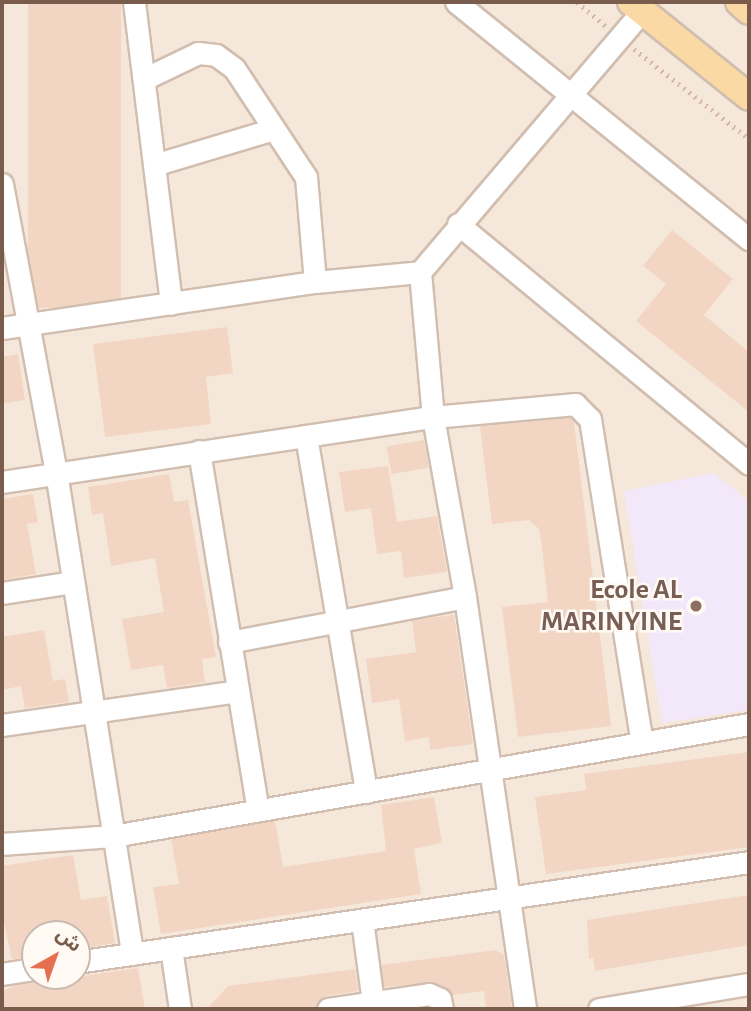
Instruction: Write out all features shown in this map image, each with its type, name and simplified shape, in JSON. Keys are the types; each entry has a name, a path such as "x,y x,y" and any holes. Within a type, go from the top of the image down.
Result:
{"main road":[{"path":"738,2 749,11"},
{"path":"636,6 749,97"}],"street":[{"path":"134,2 158,164 171,304"},
{"path":"456,2 749,239"},
{"path":"526,1009 507,900 465,597 433,417 421,272 458,224 571,93 617,36 636,6"},
{"path":"144,79 198,53 216,55 234,68 306,177 315,282"},
{"path":"158,164 274,129"},
{"path":"2,187 56,472 132,954"},
{"path":"458,224 749,464"},
{"path":"2,328 315,282 421,272"},
{"path":"2,481 433,417 569,402 590,419 642,743"},
{"path":"306,436 366,792"},
{"path":"198,451 258,810"},
{"path":"2,593 73,582"},
{"path":"229,642 465,597"},
{"path":"2,725 94,714 238,691"},
{"path":"2,844 113,835 749,724"},
{"path":"91,960 749,862"},
{"path":"362,920 373,1002"},
{"path":"171,948 180,1009"},
{"path":"2,974 21,971"},
{"path":"599,1009 749,984"},
{"path":"328,1009 429,994 440,999 442,1009"}],"path":[{"path":"577,2 749,139"}],"shaded area":[{"path":"2,2 749,2 749,1009 2,1009"},
{"name":"Ecole AL MARINYINE","path":"714,473 749,501 749,710 662,723 624,491"}],"building":[{"path":"28,2 121,2 121,308 28,308"},
{"path":"672,230 733,279 704,315 749,352 749,412 636,321 666,284 643,266"},
{"path":"227,327 233,373 206,377 211,424 105,437 93,344"},
{"path":"18,354 25,400 2,404 2,357"},
{"path":"570,418 574,422 611,726 518,737 502,607 548,602 542,548 539,529 529,520 492,524 480,426"},
{"path":"424,440 429,468 391,474 387,447"},
{"path":"388,466 397,522 437,516 447,572 404,578 401,551 377,554 371,508 345,512 339,472"},
{"path":"169,474 174,502 188,500 216,657 202,659 205,682 167,688 163,665 131,670 122,619 164,612 155,558 111,566 103,513 92,515 88,487"},
{"path":"33,494 38,522 27,524 36,574 2,580 2,499"},
{"path":"454,615 473,744 430,750 429,737 405,741 399,699 372,703 366,659 416,652 412,620"},
{"path":"44,630 53,681 65,679 69,702 25,708 21,686 2,690 2,637"},
{"path":"749,752 749,847 546,874 535,797 586,790 584,774"},
{"path":"434,797 442,843 414,849 421,894 161,934 153,887 179,884 171,839 275,821 283,867 386,851 381,805"},
{"path":"73,855 81,900 107,896 115,943 91,947 91,920 21,920 21,958 12,959 2,914 2,866"},
{"path":"749,895 749,945 595,971 593,958 589,959 587,920"},
{"path":"496,950 504,955 512,1009 486,1009 484,991 452,995 434,982 384,987 381,965"},
{"path":"138,968 145,1009 2,1009 2,991 17,985 21,984 21,990 91,990 91,975"},
{"path":"355,969 358,991 325,996 315,1009 207,1009 228,986"}],"place":[{"name":"Ecole AL MARINYINE","path":"696,606"}]}
